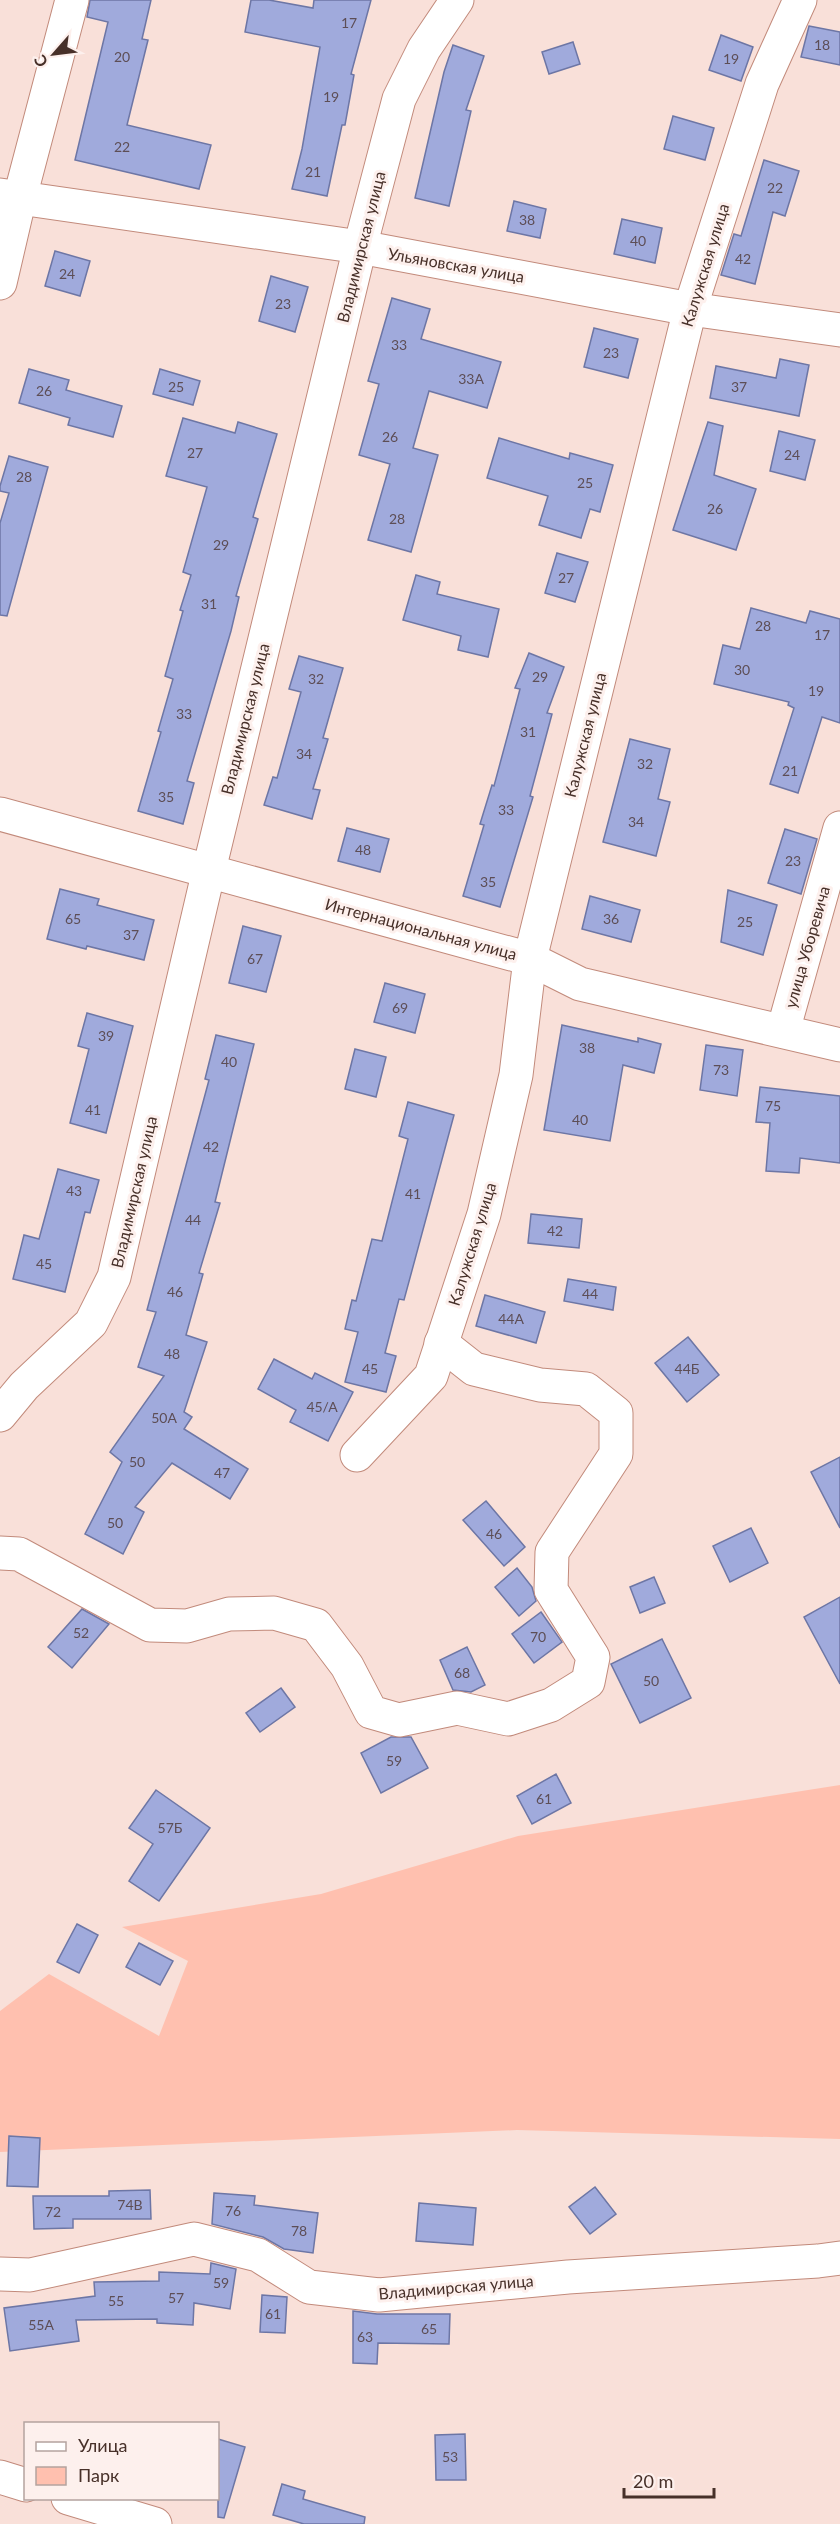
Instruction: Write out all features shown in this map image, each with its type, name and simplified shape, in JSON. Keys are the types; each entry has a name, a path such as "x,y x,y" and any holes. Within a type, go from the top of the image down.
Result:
{"street":[{"path":"0,283 10,196 72,0"},
{"name":"Владимирская улица","path":"0,1414 24,1386 91,1323 114,1278 209,870 360,248 399,99 424,49 457,0"},
{"name":"Калужская улица","path":"357,1455 431,1376 484,1214 516,1075 530,959 690,309 762,84 800,0"},
{"name":"Ульяновская улица","path":"10,196 360,248 690,309 840,330"},
{"name":"Интернациональная улица","path":"0,814 530,959 579,984 840,1045"},
{"name":"улица Уборевича","path":"783,1031 840,828"},
{"path":"0,1553 19,1554 150,1625 187,1626 229,1614 274,1613 316,1625 347,1666 371,1712 399,1720 457,1708 508,1719 551,1705 588,1682 593,1657 551,1590 552,1552 616,1454 616,1413 586,1389 540,1385 474,1369 441,1343"},
{"name":"Владимирская улица","path":"0,2274 30,2275 194,2239 258,2255 309,2287 379,2295 568,2277 829,2260"},
{"path":"0,2477 24,2485"},
{"path":"71,2500 155,2524"}],"green space":[{"path":"840,1785 840,2139 517,2130 0,2152 0,2011 49,1974 159,2036 188,1961 122,1927 321,1894 518,1836"}],"building":[{"path":"90,0 151,0 142,39 148,40 127,125 211,145 199,189 75,160 108,22 87,17"},
{"path":"251,0 269,0 313,8 314,0 371,0 351,74 354,75 345,125 342,125 327,196 292,189 302,149 320,47 245,32"},
{"path":"809,26 840,32 840,65 801,57"},
{"path":"721,35 753,47 741,81 709,70"},
{"path":"573,42 580,64 549,74 542,52"},
{"path":"453,45 484,56 466,110 471,111 449,206 415,198 444,72"},
{"path":"673,116 714,128 705,160 664,149"},
{"path":"764,160 799,171 785,216 773,212 755,284 721,275 734,234 741,236"},
{"path":"514,201 546,209 540,238 507,231"},
{"path":"622,219 662,228 655,263 614,254"},
{"path":"55,251 90,261 80,296 45,286"},
{"path":"271,276 308,287 295,332 259,321"},
{"path":"392,298 430,309 421,339 501,362 487,408 429,391 413,448 438,455 411,552 368,540 390,464 359,455 379,384 368,381"},
{"path":"594,328 638,339 628,378 584,367"},
{"path":"780,359 809,365 799,416 710,398 716,366 776,378"},
{"path":"29,369 69,380 66,390 122,406 113,437 68,425 70,418 19,403"},
{"path":"160,369 200,381 193,405 153,394"},
{"path":"183,418 235,433 238,422 277,434 253,517 258,519 236,596 239,597 231,631 187,781 194,783 183,824 138,811 161,732 158,731 173,679 165,676 183,611 180,610 191,575 183,572 207,487 166,476"},
{"path":"708,422 723,426 714,475 756,489 736,550 673,530"},
{"path":"779,431 815,440 805,480 770,471"},
{"path":"499,438 569,459 570,453 613,465 600,512 590,509 581,538 539,525 548,496 487,478"},
{"path":"9,456 48,467 7,616 0,615 0,523 9,493 0,491 0,486"},
{"path":"557,553 588,562 575,602 545,593"},
{"path":"416,575 440,582 437,594 499,609 488,657 458,650 461,636 403,620"},
{"path":"751,608 806,623 810,611 840,619 840,723 822,717 798,793 770,784 794,708 788,705 789,702 714,684 723,645 740,649"},
{"path":"529,653 564,667 547,713 552,714 530,796 533,797 500,907 463,896 484,825 480,824 492,785 494,786 520,689 515,688"},
{"path":"299,656 343,668 323,738 328,739 313,789 320,790 312,819 264,805 273,777 277,778 301,692 289,689"},
{"path":"630,739 670,749 658,799 670,802 656,856 603,842"},
{"path":"347,828 389,839 380,872 338,861"},
{"path":"785,829 817,839 801,894 768,883"},
{"path":"60,889 99,899 97,905 154,920 144,960 47,939"},
{"path":"728,890 777,905 763,955 721,942"},
{"path":"590,896 640,910 631,942 582,929"},
{"path":"243,926 281,936 266,992 229,983"},
{"path":"385,983 425,994 415,1033 374,1022"},
{"path":"87,1013 133,1026 106,1133 70,1123 89,1049 78,1046"},
{"path":"562,1025 638,1042 638,1038 661,1044 654,1073 623,1065 610,1141 544,1130"},
{"path":"216,1035 254,1044 215,1202 220,1203 199,1273 203,1274 186,1335 207,1342 184,1412 192,1417 184,1429 248,1469 230,1499 172,1463 135,1507 144,1512 123,1554 85,1534 122,1462 110,1452 164,1376 138,1367 156,1312 147,1310 209,1080 205,1079"},
{"path":"706,1045 743,1050 737,1096 700,1090"},
{"path":"355,1049 386,1057 376,1097 345,1089"},
{"path":"760,1087 840,1096 840,1163 800,1158 799,1173 766,1171 770,1123 756,1122"},
{"path":"408,1102 454,1115 404,1300 399,1299 385,1353 396,1356 386,1392 345,1382 358,1332 345,1329 352,1300 356,1301 372,1239 382,1241 408,1139 399,1136"},
{"path":"58,1169 99,1180 90,1213 85,1212 65,1292 13,1279 24,1235 39,1239"},
{"path":"531,1214 582,1219 579,1248 528,1243"},
{"path":"568,1279 616,1287 613,1310 564,1301"},
{"path":"485,1295 545,1312 536,1343 476,1326"},
{"path":"688,1337 719,1375 687,1402 655,1363"},
{"path":"274,1359 312,1379 315,1373 353,1392 328,1441 290,1422 296,1410 258,1389"},
{"path":"840,1457 840,1528 811,1472"},
{"path":"486,1501 525,1547 504,1566 463,1520"},
{"path":"751,1528 768,1563 730,1582 713,1546"},
{"path":"517,1568 532,1587 536,1601 519,1616 495,1587"},
{"path":"654,1577 665,1603 640,1613 630,1587"},
{"path":"840,1597 840,1684 804,1617"},
{"path":"82,1609 109,1624 72,1668 48,1647"},
{"path":"541,1612 562,1642 534,1663 512,1634"},
{"path":"662,1639 691,1698 640,1723 611,1664"},
{"path":"467,1647 485,1685 471,1692 453,1690 440,1660"},
{"path":"281,1688 295,1707 260,1732 246,1713"},
{"path":"391,1737 411,1737 428,1768 381,1793 361,1753"},
{"path":"556,1774 571,1803 532,1824 517,1796"},
{"path":"156,1790 210,1828 159,1901 129,1881 153,1844 129,1828"},
{"path":"77,1924 98,1935 79,1973 57,1962"},
{"path":"139,1943 173,1961 160,1985 126,1967"},
{"path":"9,2136 40,2138 38,2187 7,2186"},
{"path":"595,2187 616,2214 590,2234 569,2207"},
{"path":"150,2190 151,2219 73,2219 73,2228 34,2229 33,2196 109,2196 109,2191"},
{"path":"214,2193 255,2196 254,2205 318,2213 313,2253 284,2249 263,2237 212,2224"},
{"path":"419,2203 476,2208 473,2245 416,2241"},
{"path":"211,2263 236,2269 230,2309 194,2303 193,2325 157,2323 157,2319 76,2320 79,2341 10,2351 4,2308 95,2296 94,2282 159,2281 159,2272 210,2274"},
{"path":"262,2295 287,2297 285,2333 260,2332"},
{"path":"353,2311 377,2314 450,2314 449,2344 378,2343 377,2364 353,2363"},
{"path":"465,2434 466,2480 436,2480 435,2435"},
{"path":"219,2439 245,2447 224,2518 218,2517"},
{"path":"282,2484 305,2491 303,2499 365,2517 364,2524 304,2524 273,2515"}]}
